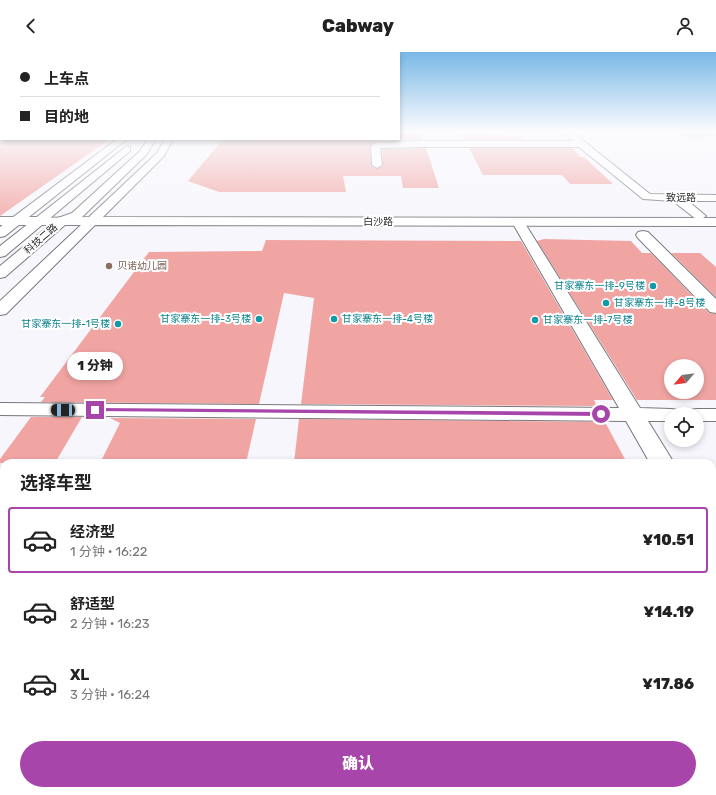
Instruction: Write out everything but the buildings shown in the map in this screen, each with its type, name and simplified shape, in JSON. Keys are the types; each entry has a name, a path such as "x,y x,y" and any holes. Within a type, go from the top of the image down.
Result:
{"street":[{"path":"0,233 87,167"},
{"name":"科技二路","path":"0,253 105,167"},
{"name":"科技二路","path":"0,274 62,221 76,216 128,167"},
{"path":"0,310 149,167"},
{"name":"致远路","path":"609,167 647,198 716,198"},
{"path":"677,198 700,216"},
{"path":"96,219 122,208"},
{"path":"219,209 284,219"},
{"name":"白沙路","path":"43,218 76,216 96,219"},
{"name":"白沙路","path":"43,218 62,221 96,219 716,216"},
{"path":"0,221 43,218"},
{"path":"96,219 203,230 284,219"},
{"name":"白沙路","path":"284,219 518,222 716,222"},
{"path":"518,222 660,459"},
{"path":"643,235 716,308"},
{"path":"0,409 664,415"},
{"path":"704,415 716,415"}],"place":[{"name":"贝诺幼儿园","path":"109,266"},
{"name":"甘家寨东一排-9号楼","path":"653,286"},
{"name":"甘家寨东一排-8号楼","path":"606,303"},
{"name":"甘家寨东一排-3号楼","path":"259,319"},
{"name":"甘家寨东一排-4号楼","path":"334,319"},
{"name":"甘家寨东一排-7号楼","path":"535,320"},
{"name":"甘家寨东一排-1号楼","path":"118,324"}],"route":[{"path":"95,410 601,414"}]}
